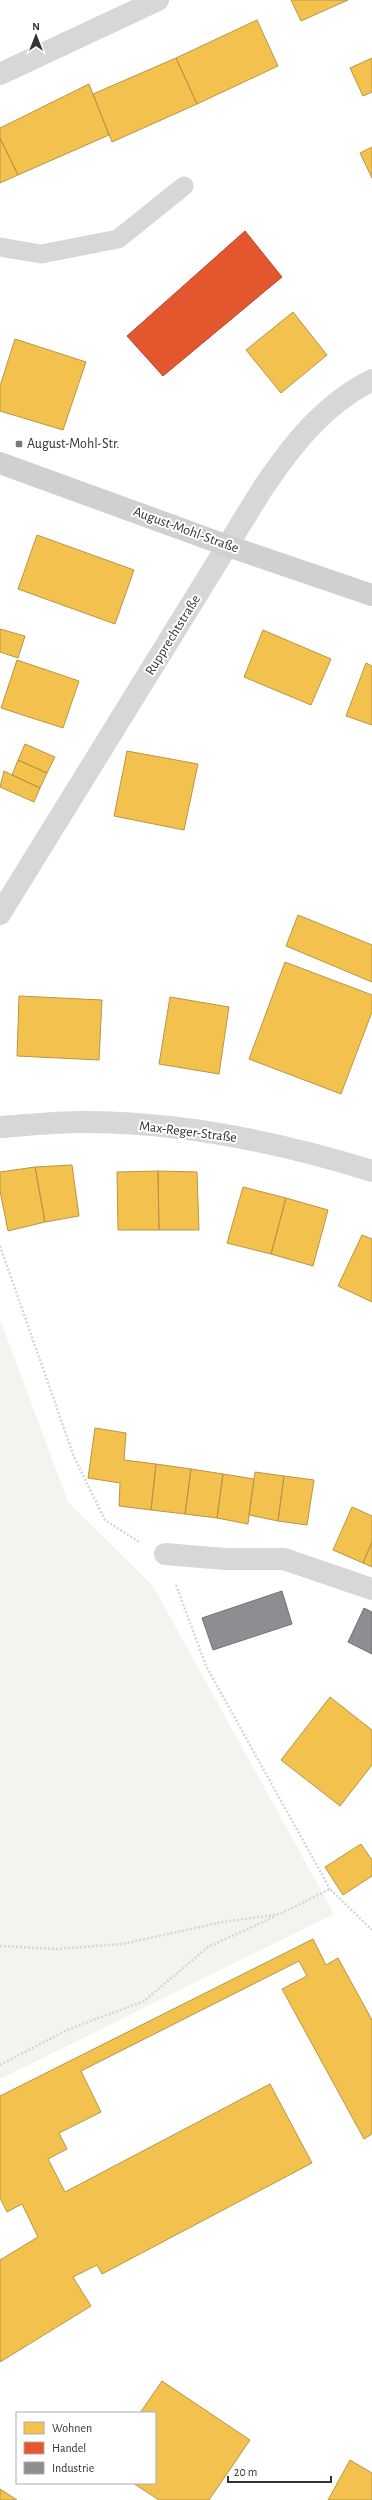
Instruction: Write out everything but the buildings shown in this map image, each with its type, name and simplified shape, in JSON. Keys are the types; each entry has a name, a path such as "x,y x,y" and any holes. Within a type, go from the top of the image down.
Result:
{"main road":[{"name":"August-Mohl-Straße","path":"0,463 228,546 372,595"}],"street":[{"path":"0,74 158,0"},
{"name":"Rupprechtstraße","path":"0,914 228,546 290,449 312,425 337,402 372,380"},
{"name":"Max-Reger-Straße","path":"0,1127 91,1122 180,1129 323,1156 372,1171"},
{"path":"164,1554 225,1559 284,1559 372,1589"}],"lane":[{"path":"0,248 41,254 118,239 184,186"}],"path":[{"path":"0,1246 74,1458 105,1520 136,1540 164,1554 206,1666 330,1889 372,1930"},
{"path":"0,2065 67,2030 144,2001 208,1948 330,1889"},
{"path":"0,1946 57,1949 122,1944 223,1922 280,1914"}],"shaded area":[{"path":"0,1319 68,1502 153,1586 334,1914 0,2079"}],"place":[{"name":"August-Mohl-Str.","path":"19,444"}]}
